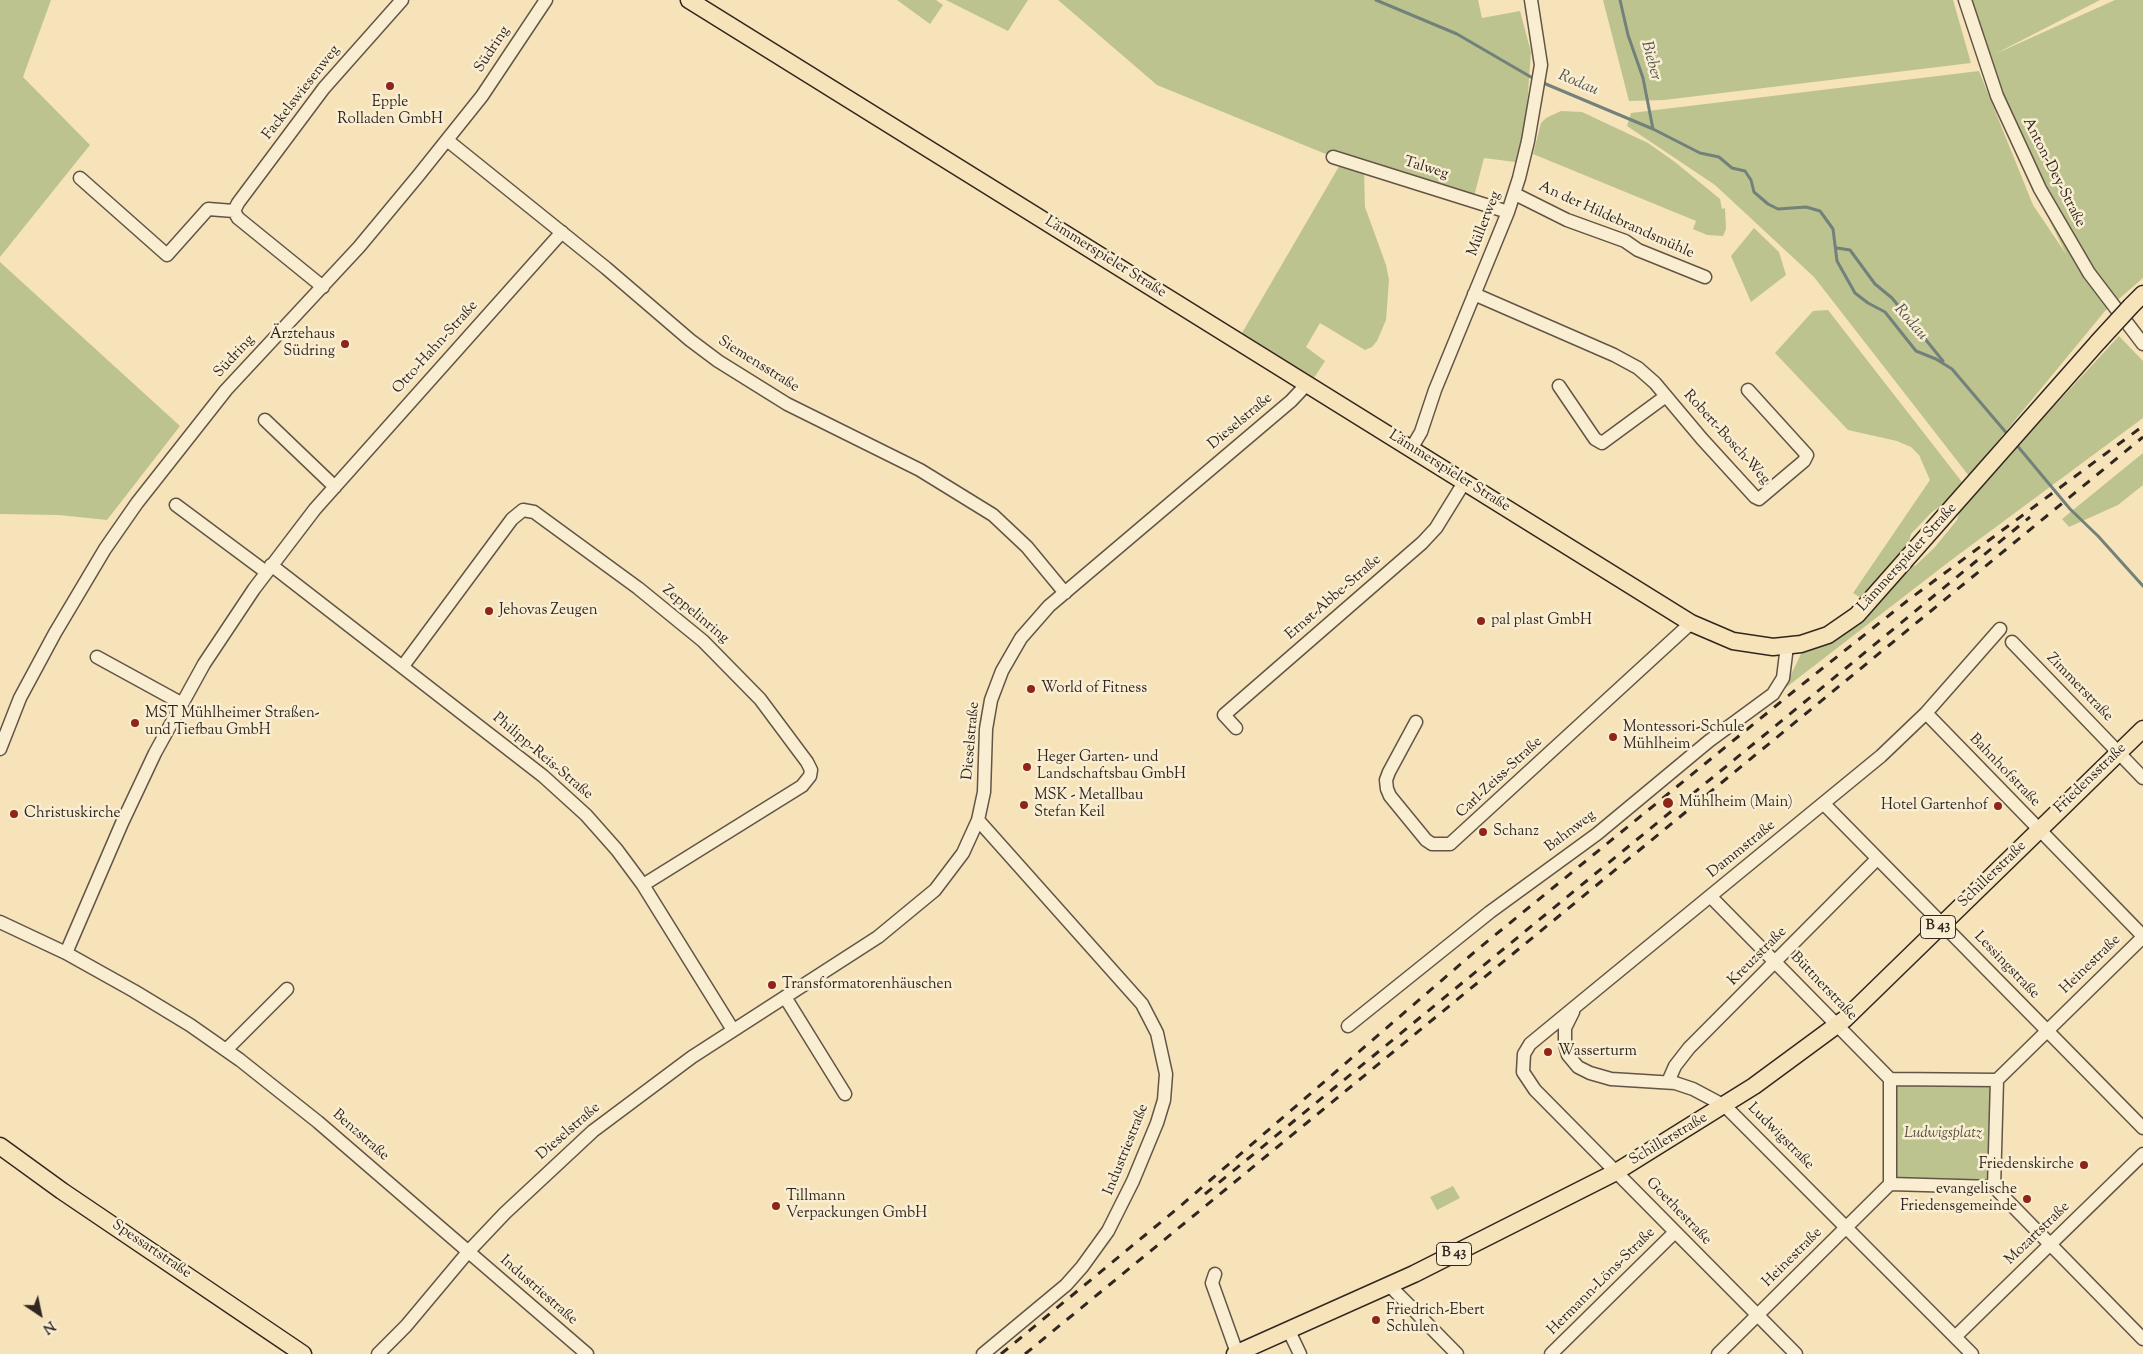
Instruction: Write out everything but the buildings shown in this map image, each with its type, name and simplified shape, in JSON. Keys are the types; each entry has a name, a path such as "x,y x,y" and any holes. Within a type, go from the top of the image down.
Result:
{"main road":[{"name":"Lämmerspieler Straße","path":"689,0 1691,623 1733,641 1761,646 1801,644 1828,635 1863,610 2032,416 2143,294"},
{"name":"Friedensstraße","path":"2039,830 2143,729"},
{"name":"Schillerstraße","path":"1236,1354 1389,1285 1616,1172 1725,1106 1837,1025 2039,830"},
{"name":"Spessartstraße","path":"0,1146 62,1191 303,1354"}],"street":[{"name":"Fackelswiesenweg","path":"234,211 324,88 402,0"},
{"name":"Südring","path":"534,16 541,0"},
{"name":"Südring","path":"0,749 12,716 29,681 72,604 119,528 185,440 226,390 359,247 447,140 498,73 546,0"},
{"name":"Müllerweg","path":"1411,449 1421,432 1435,390 1515,194 1528,141 1541,65 1531,0"},
{"name":"Anton-Dey-Straße","path":"1965,0 1997,96 2040,189 2089,273 2143,344"},
{"name":"Siemensstraße","path":"447,140 562,232 690,340 725,365 787,404 920,470 992,515 1018,536 1065,593"},
{"name":"Talweg","path":"1333,157 1508,212"},
{"path":"80,178 167,254 208,209 234,211 238,218 323,287"},
{"name":"An der Hildebrandsmühle","path":"1515,194 1567,220 1625,241 1638,250 1705,277"},
{"name":"Otto-Hahn-Straße","path":"66,953 139,786 181,703 204,664 268,569 335,486 562,232"},
{"name":"Robert-Bosch-Weg","path":"1474,294 1630,363 1646,374 1754,497 1759,499 1804,461 1807,455 1748,390"},
{"name":"Dieselstraße","path":"378,1354 406,1326 468,1252 538,1181 593,1131 647,1088 732,1030 857,952 924,900 945,879 963,854 978,820 984,792 986,729 995,686 1008,658 1022,636 1038,617 1065,593 1290,401 1307,384"},
{"name":"Robert-Bosch-Weg","path":"1559,386 1595,439 1602,443 1666,396"},
{"path":"265,420 335,486"},
{"name":"Ernst-Abbe-Straße","path":"1236,728 1224,715 1422,543 1436,528 1465,482"},
{"path":"176,505 268,569"},
{"name":"Zeppelinring","path":"403,666 512,519 523,510 530,510 542,518 638,588 703,641 760,700 807,762 811,770 810,776 802,786 642,885"},
{"name":"Philipp-Reis-Straße","path":"268,569 403,666 570,799 617,850 642,885 732,1030"},
{"name":"Carl-Zeiss-Straße","path":"1416,722 1389,772 1386,780 1387,789 1393,800 1429,843 1450,844 1691,623"},
{"name":"Dammstraße","path":"1581,1002 1881,756 1926,713 2000,629"},
{"name":"Zimmerstraße","path":"2012,642 2143,778"},
{"name":"Bahnweg","path":"1348,1026 1490,912 1597,834 1709,741 1773,694 1783,678 1788,646"},
{"path":"97,657 181,703"},
{"name":"Bahnhofstraße","path":"1926,713 2143,937"},
{"name":"Lessingstraße","path":"1824,804 2143,1128"},
{"name":"Industriestraße","path":"978,820 1142,1004 1157,1033 1166,1074 1164,1100 1157,1123 1133,1181 1108,1231 1082,1267 1066,1285 983,1354"},
{"name":"Kreuzstraße","path":"1668,1082 1684,1054 1877,859"},
{"name":"Büttnerstraße","path":"1711,896 1890,1080"},
{"name":"Benzstraße","path":"0,922 66,953 163,1009 226,1050 304,1110 468,1252"},
{"name":"Heinestraße","path":"1997,1080 2143,937"},
{"path":"226,1050 287,989"},
{"path":"785,997 845,1094"},
{"name":"Ludwigstraße","path":"1581,1002 1571,1014 1564,1036 1568,1055 1578,1067 1590,1073 1611,1079 1668,1082 1693,1089 1725,1106 1972,1354"},
{"name":"Goethestraße","path":"1581,1002 1526,1049 1523,1058 1523,1072 1535,1090 1796,1354"},
{"path":"1994,1187 1997,1080 1890,1080 1890,1184 1994,1187 2143,1339"},
{"name":"Mozartstraße","path":"1955,1337 2143,1154"},
{"name":"Heinestraße","path":"1718,1354 1890,1184"},
{"name":"Hermann-Löns-Straße","path":"1552,1354 1675,1232"},
{"name":"Industriestraße","path":"468,1252 587,1354"},
{"path":"1215,1274 1212,1283 1236,1354"},
{"path":"1389,1285 1457,1354"},
{"name":"Dieselstraße","path":"389,1354 406,1326"},
{"path":"1289,1331 1300,1354"}],"green space":[{"path":"0,0 51,0 23,77 90,145 0,257"},
{"path":"897,0 936,0 943,5 930,24"},
{"path":"946,0 1028,0 1008,31"},
{"path":"1058,0 1478,0 1482,18 1520,11 1531,52 1523,163 1484,158 1472,204 1364,170 1365,207 1386,265 1389,280 1386,320 1377,341 1372,347 1365,350 1320,323 1306,347 1325,361 1314,378 1242,333 1341,163 1333,157 1157,85"},
{"path":"1603,0 1953,0 1971,63 1664,100 1629,101"},
{"path":"1969,0 2100,0 1995,54 2115,0 2143,0 2143,278 2105,311 1969,476 1814,277 1715,185 1627,126 1631,113 1979,71 2033,205 2066,254 2019,158"},
{"path":"1561,111 1582,112 1648,143 1675,162 1720,199 1722,209 1725,208 1726,229 1723,236 1707,235 1693,229 1696,221 1533,154 1541,123 1546,118"},
{"path":"1754,228 1779,252 1786,275 1751,302 1731,256"},
{"path":"0,262 180,426 107,520 59,515 0,514"},
{"path":"1828,310 1962,482 1951,499 1932,512 1911,534 1906,552 1861,598 1853,593 1930,480 1919,455 1911,447 1897,441 1848,430 1775,353 1813,311"},
{"path":"2119,336 2143,361 2143,418 1950,561 1784,689 1801,654 1796,652 1859,622 1882,600 1912,565 1915,566 1935,547 1957,520 1961,507"},
{"path":"2143,453 2143,485 2118,505 2069,527 2062,519"},
{"name":"Ludwigsplatz","path":"1895,1085 1992,1085 1990,1183 1894,1181"},
{"path":"1453,1186 1460,1198 1437,1210 1430,1197"}],"waterway":[{"name":"Rodau","path":"1376,0 1457,34 1536,80"},
{"name":"Bieber","path":"1620,0 1628,35 1643,78 1653,129"},
{"name":"Rodau","path":"1541,82 1653,129 1700,153 1719,157 1732,168 1745,171 1751,180 1754,192 1768,204 1778,209 1806,207 1820,211 1833,229 1837,261 1855,293 1885,312 1916,351 1936,359 1952,369 2009,436"},
{"path":"1837,248 1850,250 1875,284 1892,298 1943,361"},
{"name":"Rodau","path":"2015,443 2070,509 2098,536 2143,586"}],"railway":[{"path":"1001,1354 1178,1208 1478,949 1799,687 1907,601 2143,426"},
{"path":"1025,1354 2143,437"},
{"path":"1205,1194 2030,517"}],"place":[{"name":"Epple Rolladen GmbH","path":"390,86"},
{"name":"Ärztehaus Südring","path":"345,344"},
{"name":"Jehovas Zeugen","path":"489,611"},
{"name":"pal plast GmbH","path":"1481,621"},
{"name":"World of Fitness","path":"1031,689"},
{"name":"MST Mühlheimer Straßen- und Tiefbau GmbH","path":"135,723"},
{"name":"Montessori-Schule Mühlheim","path":"1613,737"},
{"name":"Heger Garten- und Landschaftsbau GmbH","path":"1027,767"},
{"name":"Mühlheim (Main)","path":"1668,803"},
{"name":"MSK - Metallbau Stefan Keil","path":"1024,805"},
{"name":"Hotel Gartenhof","path":"1998,806"},
{"name":"Christuskirche","path":"14,814"},
{"name":"Schanz","path":"1483,832"},
{"name":"Transformatorenhäuschen","path":"772,985"},
{"name":"Wasserturm","path":"1548,1052"},
{"name":"Friedenskirche","path":"2084,1165"},
{"name":"evangelische Friedensgemeinde","path":"2027,1199"},
{"name":"Tillmann Verpackungen GmbH","path":"776,1206"},
{"name":"Friedrich-Ebert Schulen","path":"1376,1320"}]}
